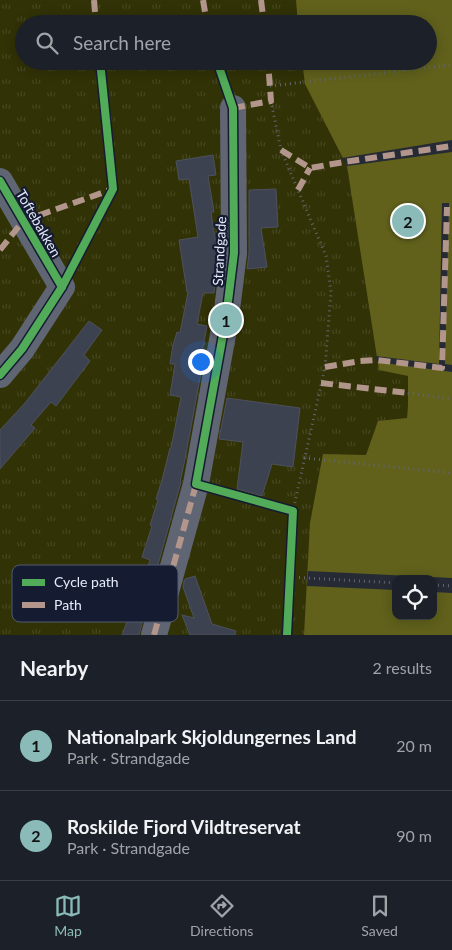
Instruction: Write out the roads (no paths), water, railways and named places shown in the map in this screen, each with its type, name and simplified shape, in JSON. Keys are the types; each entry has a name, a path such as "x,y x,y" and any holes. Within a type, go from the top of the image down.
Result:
{"street":[{"name":"Strandgade","path":"173,565 196,484 226,318 234,253 233,108"},
{"name":"Toftebakken","path":"0,181 62,287 22,349 0,375"},
{"name":"Strandgade","path":"154,635 158,622"}],"place":[{"name":"Roskilde Fjord Vildtreservat","path":"408,221"},
{"name":"Nationalpark Skjoldungernes Land","path":"226,320"}]}
